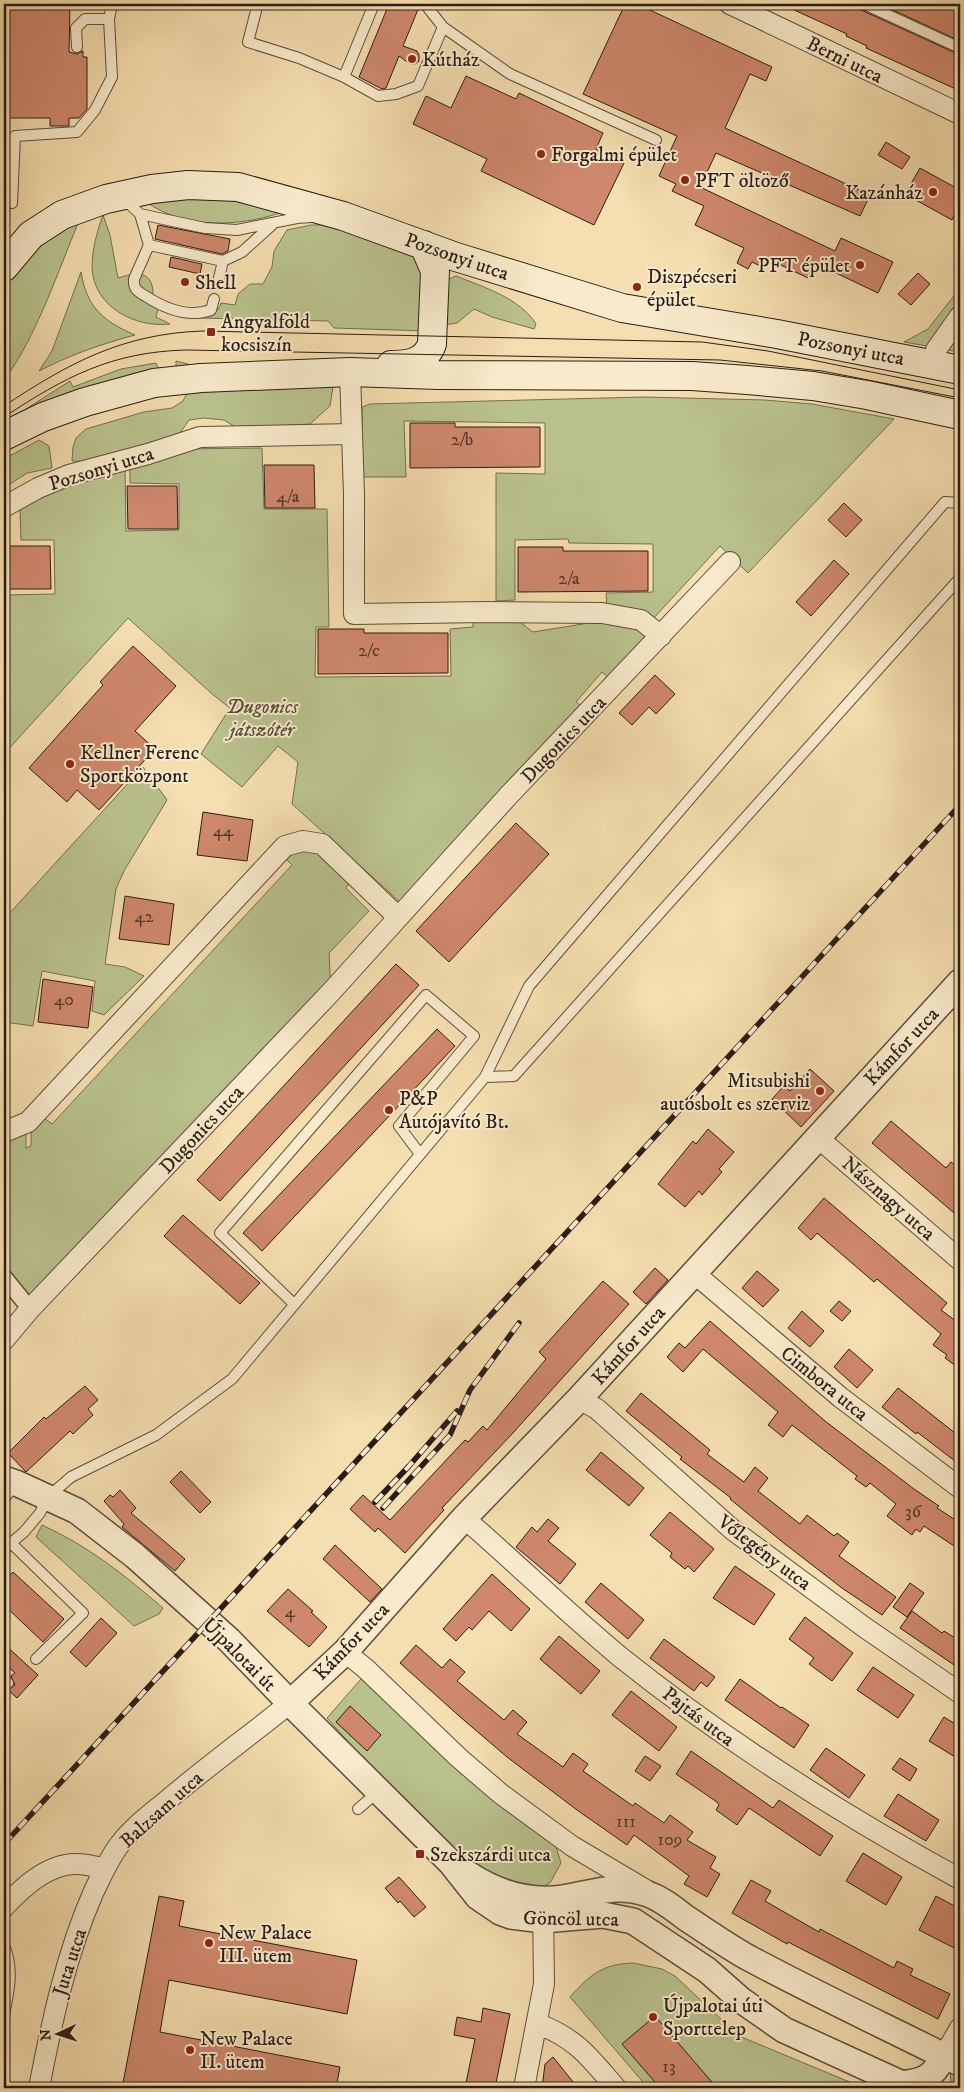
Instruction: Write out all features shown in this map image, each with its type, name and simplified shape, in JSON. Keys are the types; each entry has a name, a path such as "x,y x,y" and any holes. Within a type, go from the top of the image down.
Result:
{"main road":[{"name":"Pozsonyi utca","path":"4,267 31,235 62,216 106,199 130,205 152,189 188,185 238,187 342,216 456,258 622,308 778,334 960,370"},
{"path":"350,372 374,365 413,363 429,352 433,337 435,271 424,245"},
{"path":"4,436 43,417 85,402 154,382 200,378 350,372 438,375 692,376 813,386 960,415"}],"street":[{"name":"Berni utca","path":"730,4 960,114"},
{"path":"933,364 936,350 960,316"},
{"path":"350,372 354,614 602,613 641,620 661,636"},
{"name":"Pozsonyi utca","path":"4,507 38,488 69,475 148,454 200,437 352,434"},
{"name":"Dugonics utca","path":"4,1340 30,1309 331,992 509,796 730,562"},
{"path":"4,1132 28,1122 285,846 304,841 322,844 398,917"},
{"name":"Kámfor utca","path":"290,1703 344,1652 464,1518 579,1399 960,982"},
{"name":"Násznagy utca","path":"817,1137 960,1260"},
{"name":"Cimbora utca","path":"694,1273 840,1397 960,1488"},
{"path":"4,1277 30,1309"},
{"name":"Vőlegény utca","path":"579,1399 597,1409 734,1531 864,1627 960,1693"},
{"name":"Újpalotai út","path":"8,1487 48,1497 77,1511 135,1556 229,1640 452,1863"},
{"name":"Pajtás utca","path":"464,1518 619,1656 738,1745 897,1845 960,1879"},
{"name":"Göncöl utca","path":"344,1652 365,1668 501,1794 572,1846 658,1898 747,1956 952,2060"},
{"name":"Balzsam utca","path":"4,1907 25,1886 53,1870 76,1864 105,1868 120,1844 141,1823 203,1770 290,1703"},
{"name":"Göncöl utca","path":"452,1863 477,1880 501,1892 522,1898 543,1910 603,1915 633,1921 707,1970 741,2000 784,2030 906,2086"},
{"name":"Juta utca","path":"39,2088 53,2013 70,1955 87,1907 105,1868"},
{"name":"Göncöl utca","path":"543,1910 616,1888 638,1891 658,1898"},
{"path":"524,2088 538,2024 544,1984 543,1910"},
{"path":"538,2024 574,2042 616,2088"},
{"path":"943,2088 960,2028"},
{"path":"906,2086 920,2082 952,2060"}],"lane":[{"path":"12,203 15,136 77,132 95,110 112,77 110,19 112,4"},
{"path":"344,77 374,4"},
{"path":"425,4 443,27 510,74 656,140"},
{"path":"864,4 960,48"},
{"path":"256,11 248,42 299,58 344,77 378,96 396,94 418,86 443,27"},
{"path":"77,46 76,28 85,19 110,19"},
{"path":"130,205 205,228 237,230 297,218 342,216"},
{"path":"130,205 149,245 134,279 136,291 174,311 206,312 211,310 214,299"},
{"path":"149,245 223,261 242,252 272,224"},
{"path":"219,278 223,261"},
{"path":"36,1659 83,1613 7,1546 40,1513 48,1497 72,1477 156,1435 232,1379 485,1077 529,986 945,502 960,503"},
{"path":"485,1077 514,1076 960,578"},
{"path":"294,1304 220,1233 426,995 474,1036 399,1126 420,1154"},
{"path":"358,1809 380,1790"},
{"path":"4,1945 10,1974 4,2014"}],"green space":[{"path":"219,196 280,210 280,213 246,221 212,223 177,217 161,211 146,202 147,200"},
{"path":"103,215 110,235 118,278 136,274 147,277 152,287 153,305 158,309 156,317 170,324 143,322 130,318 108,304 100,294 94,282 92,261 95,241"},
{"path":"79,221 36,324 16,363 4,380 4,281 33,246"},
{"path":"311,225 335,225 411,250 424,269 426,331 334,328 328,321 201,318 214,313 221,303 235,305 238,294 250,284 263,284 272,267 274,251 287,230"},
{"path":"81,272 87,295 98,312 114,324 135,335 86,350 39,371 52,351"},
{"path":"456,276 511,300 529,315 536,324 534,329 492,317 474,309 457,323 444,325 438,284"},
{"path":"960,288 960,352 904,342 928,329"},
{"path":"176,361 188,364 192,371 4,423 70,381 73,387 121,369 156,363 158,368 176,367"},
{"name":"Dugonics játszótér","path":"329,380 333,387 330,406 310,424 237,428 224,420 204,418 189,420 180,433 180,449 262,448 264,509 327,509 329,627 316,627 315,677 451,676 450,629 473,627 473,620 516,619 533,632 601,621 634,622 650,638 612,681 602,672 576,702 586,710 401,903 292,804 298,762 278,746 242,787 201,754 230,708 128,618 4,754 4,595 55,594 54,540 21,540 20,509 65,484 125,465 126,531 179,530 179,484 130,483 130,452 91,461 72,461 76,438 86,429 144,412 172,408 183,401 189,389"},
{"path":"644,397 765,400 812,404 894,419 748,573 720,546 652,620 607,607 606,593 653,592 653,544 569,543 568,539 515,540 515,600 496,601 496,473 545,474 545,423 404,421 406,477 362,477 362,407 370,404"},
{"path":"39,440 49,446 52,468 27,473 4,488 4,459"},
{"path":"143,767 167,800 124,871 116,889 105,964 125,967 144,976 104,1015 92,1011 95,981 42,971 33,1026 4,1022 4,914 7,916"},
{"path":"299,850 316,851 350,881 346,888 369,911 329,953 331,992 33,1307 4,1273 4,1140 26,1133 26,1148 31,1146 31,1128 44,1118 52,1124 292,865 284,857"},
{"path":"42,1525 76,1542 120,1573 163,1608 159,1614 134,1626 36,1537"},
{"path":"361,1679 472,1777 553,1837 561,1863 550,1883 511,1901 492,1899 406,1807 327,1718"},
{"name":"Újpalotai úti Sporttelep","path":"633,1963 662,1969 675,1976 739,2036 864,2088 648,2088 570,1997 597,1972 613,1966"},
{"path":"950,2065 960,2069 960,2088 951,2088"}],"building":[{"path":"4,4 70,4 69,52 77,54 83,51 83,57 87,57 87,109 79,118 69,118 69,126 50,126 50,118 4,118"},
{"path":"389,4 411,4 419,7 403,46 417,51 419,61 415,64 410,64 399,56 386,88 382,89 359,77"},
{"path":"625,4 637,4 772,67 766,81 750,74 725,128 870,195 860,216 716,153 700,187 835,251 841,238 893,262 878,293 815,263 808,278 764,257 760,266 752,262 748,269 737,263 744,248 695,225 704,206 672,191 676,184 659,176 677,136 583,94"},
{"path":"781,4 857,4 861,10 960,55 960,91 866,48 867,46 846,36 847,34"},
{"path":"880,4 960,4 960,41"},
{"name":"Forgalmi épület","path":"466,76 516,99 519,93 603,133 596,149 624,163 594,225 481,171 487,159 413,124 426,96 451,108"},
{"path":"886,142 910,157 902,169 878,155"},
{"name":"Kazánház","path":"920,168 960,190 960,204 952,220 905,194"},
{"path":"158,225 230,239 228,251 222,254 155,239"},
{"path":"171,257 202,264 200,274 169,267"},
{"path":"918,273 930,284 911,305 898,294"},
{"path":"410,423 455,423 455,427 540,427 540,467 410,468"},
{"path":"264,465 314,465 315,508 265,508"},
{"path":"127,486 177,486 178,529 128,529"},
{"path":"844,503 862,520 846,537 828,520"},
{"path":"4,546 50,546 51,589 4,589"},
{"path":"518,547 563,547 563,551 648,551 648,591 518,592"},
{"path":"834,560 849,574 811,616 796,602"},
{"path":"318,629 364,629 364,633 448,633 448,673 318,674"},
{"path":"133,646 176,686 135,731 155,749 99,810 77,790 67,802 29,768 103,685 100,682"},
{"path":"655,675 675,694 656,714 649,707 632,725 619,713"},
{"path":"203,812 253,820 247,861 197,855"},
{"path":"516,823 549,854 449,962 416,931"},
{"path":"125,896 174,904 169,945 119,939"},
{"path":"396,964 419,985 220,1201 197,1180"},
{"path":"43,979 93,987 88,1028 38,1022"},
{"path":"437,1029 455,1046 262,1251 243,1233"},
{"path":"810,1069 834,1091 801,1127 772,1099 784,1086 790,1091"},
{"path":"891,1121 946,1168 951,1162 960,1169 960,1218 872,1143"},
{"path":"708,1129 734,1152 719,1169 722,1172 702,1195 699,1191 685,1207 658,1184 693,1141 696,1144"},
{"path":"824,1198 947,1303 941,1310 960,1324 960,1369 945,1358 947,1355 933,1345 941,1334 877,1279 874,1282 817,1233 811,1240 798,1228"},
{"path":"183,1215 260,1283 240,1304 164,1236"},
{"path":"655,1268 668,1280 646,1304 633,1292"},
{"path":"757,1271 779,1290 763,1307 742,1288"},
{"path":"603,1281 629,1304 512,1434 442,1508 444,1510 405,1553 378,1528 375,1532 350,1509 363,1495 390,1520 465,1440 468,1442 483,1426 487,1430 546,1359 539,1352"},
{"path":"839,1301 851,1311 842,1321 830,1311"},
{"path":"802,1311 824,1331 810,1347 788,1328"},
{"path":"710,1321 825,1421 939,1506 937,1508 960,1523 960,1550 924,1526 920,1532 916,1529 912,1535 887,1516 896,1504 870,1483 866,1487 855,1479 857,1476 792,1425 783,1437 768,1425 778,1412 703,1349 683,1372 667,1357 679,1343 685,1348"},
{"path":"849,1349 873,1370 857,1388 834,1367"},
{"path":"85,1386 98,1400 88,1409 93,1415 73,1434 70,1431 26,1472 8,1453 44,1417 46,1419"},
{"path":"898,1388 960,1437 960,1454 955,1461 882,1407"},
{"path":"641,1393 710,1450 707,1454 744,1482 755,1467 768,1478 758,1491 800,1524 807,1515 834,1536 837,1533 849,1542 839,1556 896,1597 882,1615 842,1588 785,1544 731,1498 680,1459 682,1457 626,1411"},
{"path":"601,1452 644,1488 629,1506 586,1470"},
{"path":"181,1471 211,1502 200,1513 170,1482"},
{"path":"120,1490 136,1508 131,1513 185,1559 175,1571 122,1527 124,1524 104,1501 110,1495 113,1497"},
{"path":"670,1512 714,1549 694,1572 688,1566 685,1569 670,1557 672,1553 650,1535"},
{"path":"548,1519 559,1528 548,1541 576,1564 560,1584 516,1547 532,1527 537,1532"},
{"path":"335,1545 382,1589 370,1602 323,1559"},
{"path":"735,1566 775,1594 754,1625 713,1598"},
{"path":"13,1572 64,1619 43,1642 4,1605 4,1581"},
{"path":"492,1574 530,1609 511,1631 489,1611 472,1630 469,1627 456,1641 443,1629"},
{"path":"601,1583 644,1620 628,1639 585,1602"},
{"path":"910,1583 924,1593 907,1617 893,1607"},
{"path":"288,1589 313,1611 311,1612 327,1627 309,1647 267,1611"},
{"path":"912,1611 942,1633 944,1631 960,1641 960,1669 900,1628"},
{"path":"805,1617 853,1653 832,1681 809,1664 814,1658 789,1639"},
{"path":"101,1618 117,1633 86,1667 70,1652"},
{"path":"559,1636 600,1671 581,1694 540,1659"},
{"path":"664,1639 715,1677 707,1687 701,1682 694,1691 650,1658"},
{"path":"4,1644 38,1675 17,1698 8,1690 15,1685 11,1676 15,1673 4,1663"},
{"path":"416,1645 442,1668 450,1659 465,1672 457,1681 504,1720 513,1710 527,1722 517,1734 563,1767 573,1753 588,1764 583,1771 633,1806 635,1803 664,1823 670,1815 693,1832 687,1840 716,1857 710,1868 720,1874 707,1897 684,1884 689,1876 634,1835 627,1845 507,1757 458,1715 400,1663"},
{"path":"873,1667 914,1695 898,1718 857,1690"},
{"path":"740,1679 809,1725 794,1748 725,1700"},
{"path":"631,1691 677,1727 659,1751 612,1715"},
{"path":"350,1706 381,1735 367,1751 336,1722"},
{"path":"944,1717 960,1727 960,1760 929,1741"},
{"path":"826,1748 865,1775 849,1798 810,1770"},
{"path":"691,1751 773,1808 779,1800 833,1836 820,1856 749,1808 737,1825 716,1810 719,1805 717,1802 676,1774"},
{"path":"645,1756 661,1766 650,1781 635,1771"},
{"path":"900,1758 917,1769 910,1781 892,1769"},
{"path":"898,1794 939,1820 926,1841 884,1816"},
{"path":"863,1853 902,1877 886,1905 846,1881"},
{"path":"399,1877 426,1907 414,1917 385,1888"},
{"path":"751,1880 771,1891 765,1901 819,1932 820,1929 894,1968 897,1961 913,1969 910,1975 950,1994 938,2019 788,1942 787,1944 732,1913"},
{"path":"159,1896 184,1901 179,1926 357,1960 347,2014 169,1980 160,2032 340,2067 336,2088 122,2088"},
{"path":"936,1896 960,1909 960,1951 919,1930"},
{"path":"483,2008 510,2014 495,2088 465,2088 475,2039 454,2035 457,2017 481,2022"},
{"path":"655,2016 717,2088 660,2088 622,2044"},
{"path":"553,2057 578,2088 542,2088 545,2064"}],"tram line":[{"path":"4,406 74,364 97,354 146,338 173,333 202,331 702,342 768,351 960,390"},
{"path":"4,417 48,390 90,369 134,356 186,350 720,360 822,371 960,398"}],"railway":[{"path":"4,1844 960,805"},
{"path":"383,1508 450,1435 470,1390 519,1323"},
{"path":"375,1502 457,1411"}],"place":[{"name":"Kútház","path":"412,59"},
{"name":"Forgalmi épület","path":"541,154"},
{"name":"PFT öltöző","path":"685,180"},
{"name":"Kazánház","path":"933,192"},
{"name":"PFT épület","path":"860,265"},
{"name":"Shell","path":"185,282"},
{"name":"Diszpécseri épület","path":"637,287"},
{"name":"Angyalföld kocsiszín","path":"211,332"},
{"name":"Kellner Ferenc Sportközpont","path":"70,764"},
{"name":"Mitsubishi autósbolt es szerviz","path":"820,1091"},
{"name":"P&P Autójavító Bt.","path":"389,1110"},
{"name":"Szekszárdi utca","path":"420,1854"},
{"name":"New Palace III. ütem","path":"209,1943"},
{"name":"Újpalotai úti Sporttelep","path":"653,2017"},
{"name":"New Palace II. ütem","path":"190,2050"}]}
